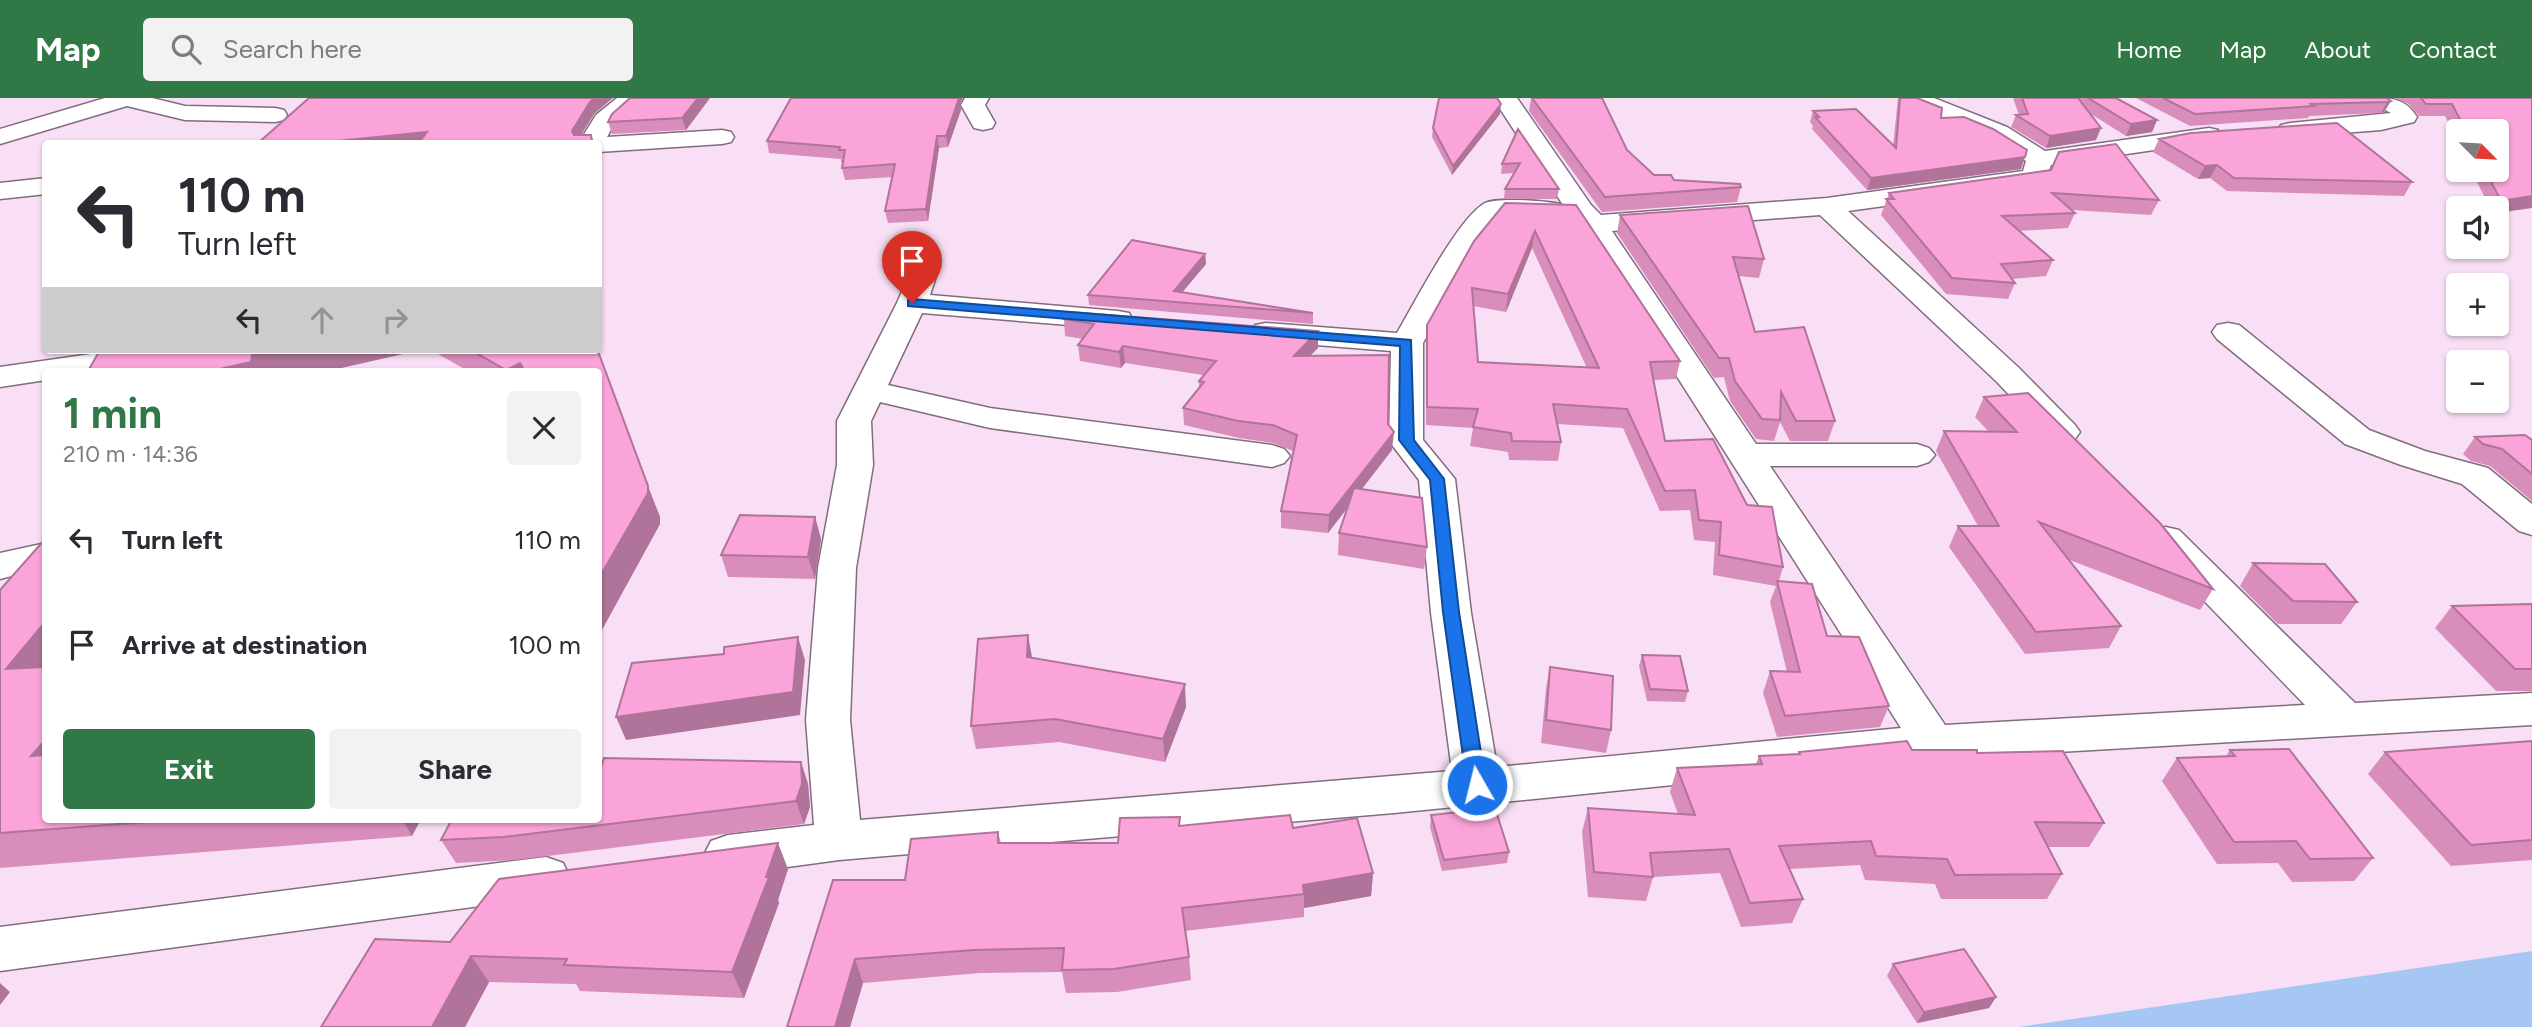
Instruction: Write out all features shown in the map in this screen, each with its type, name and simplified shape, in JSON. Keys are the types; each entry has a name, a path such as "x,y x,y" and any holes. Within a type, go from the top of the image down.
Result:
{"street":[{"path":"592,140 605,120 631,98"},
{"path":"977,98 973,105 983,123"},
{"path":"1505,98 1588,217 1933,742"},
{"path":"1913,98 2031,149 2039,159"},
{"path":"2270,131 2381,123 2404,117 2400,107 2381,98"},
{"path":"0,137 128,99 185,113 275,116"},
{"path":"2150,118 2185,137"},
{"path":"2039,159 2185,137 2233,134"},
{"path":"602,145 722,137"},
{"path":"1477,785 1451,612 1437,479 1406,440 1407,343 1455,256 1483,220 1495,209 1588,217 1827,206 2035,177 2039,159"},
{"path":"0,191 42,186"},
{"path":"1827,206 2008,375 2084,453"},
{"path":"839,841 828,720 837,568 855,465 854,421 912,303 926,264"},
{"path":"912,303 1146,322"},
{"path":"1242,330 1407,343"},
{"path":"2228,332 2357,437 2413,458 2475,476 2532,523"},
{"path":"61,368 157,354"},
{"path":"0,377 42,371"},
{"path":"869,390 990,418 1272,456"},
{"path":"1745,455 1917,455"},
{"path":"2141,513 2346,720"},
{"path":"0,566 42,556"},
{"path":"690,859 839,841 1394,795 1933,742 2532,709"},
{"path":"0,949 582,873"}],"water":[{"path":"2532,951 2532,1027 2019,1027"}],"building":[{"path":"309,98 595,98 572,131 574,135 591,135 592,140 421,140 427,132 348,140 262,140"},
{"path":"630,98 698,98 682,118 608,122 612,114"},
{"path":"791,98 959,98 946,136 937,136 926,209 885,211 895,164 842,168 845,150 839,150 840,147 767,141"},
{"path":"1439,98 1497,98 1501,104 1453,166 1433,128"},
{"path":"1532,98 1602,98 1627,150 1654,175 1671,175 1674,180 1740,184 1741,187 1605,197"},
{"path":"1900,98 1917,98 1942,108 1941,118 1964,117 1993,129 2027,150 2025,157 1871,178 1815,117 1819,117 1813,111 1856,109 1896,148"},
{"path":"2022,98 2078,98 2101,128 2050,136 2016,115 2028,114"},
{"path":"2088,98 2116,98 2157,120 2131,124"},
{"path":"2163,98 2386,98 2391,101 2311,104 2314,106 2195,114"},
{"path":"2421,98 2532,98 2532,196 2509,200 2509,196 2498,196 2491,182 2510,182 2510,119 2460,119 2452,104 2426,104"},
{"path":"2337,123 2412,182 2234,178 2217,165 2205,166 2159,139 2191,133"},
{"path":"1518,129 1559,189 1505,189 1520,163 1502,164"},
{"path":"2116,144 2159,200 2052,193 2075,213 2002,216 2053,260 2001,264 2015,283 1952,278 1886,199 1894,199 1889,193 2051,170 2059,152"},
{"path":"1505,203 1576,205 1680,361 1650,362 1665,441 1713,439 1747,505 1772,507 1783,567 1719,555 1721,522 1699,520 1695,490 1665,491 1627,409 1553,404 1561,442 1512,441 1511,433 1473,427 1478,409 1427,407 1427,325 1474,241","holes":["1535,231 1599,368 1478,362 1472,288 1508,294"]},
{"path":"1748,206 1764,259 1733,257 1755,332 1804,327 1835,421 1796,421 1781,392 1780,420 1762,419 1735,381 1729,358 1719,358 1620,215"},
{"path":"1132,240 1205,254 1174,291 1313,313 1088,295"},
{"path":"1070,312 1318,331 1294,356 1389,355 1388,424 1394,432 1329,515 1281,511 1297,435 1273,425 1238,421 1183,408 1204,382 1199,381 1216,361 1123,346 1119,352 1078,345 1094,324 1064,319"},
{"path":"98,354 256,354 252,355 251,362 224,368 90,368"},
{"path":"478,354 599,354 648,486 648,493 602,573 602,368 523,368 520,363 502,368"},
{"path":"2028,393 2160,523 2213,589 2039,522 2121,626 2036,632 1958,526 1999,526 1944,431 2017,432 1984,397"},
{"path":"2525,435 2532,440 2532,474 2502,449 2483,444 2475,437"},
{"path":"1354,488 1422,498 1427,547 1339,533"},
{"path":"740,515 815,517 808,557 721,555"},
{"path":"42,543 42,626 6,669 42,667 42,744 31,756 42,755 42,823 134,823 0,833 0,590"},
{"path":"2253,563 2325,564 2357,602 2293,601"},
{"path":"1777,581 1812,584 1827,636 1859,637 1889,706 1785,716 1770,671 1800,672"},
{"path":"2532,604 2532,669 2515,669 2452,606"},
{"path":"1028,635 1027,657 1185,684 1163,739 1055,719 971,726 978,639"},
{"path":"798,637 793,692 616,717 632,663 724,654 724,647"},
{"path":"1642,655 1680,656 1688,691 1650,689"},
{"path":"1550,667 1613,676 1611,730 1546,720"},
{"path":"1907,741 1912,750 1977,750 1977,753 2063,751 2104,823 2035,822 2062,874 1955,875 1947,859 1876,856 1871,841 1779,846 1803,899 1750,903 1729,849 1650,853 1653,877 1594,872 1588,808 1695,815 1677,768 1762,764 1759,756 1800,754 1799,752"},
{"path":"2532,741 2532,840 2471,845 2385,752"},
{"path":"2289,749 2373,858 2310,859 2296,841 2234,842 2177,758 2235,756 2230,750"},
{"path":"604,758 801,762 802,784 796,801 503,837 441,840 450,823 602,823"},
{"path":"1495,808 1509,852 1444,860 1431,815"},
{"path":"1290,815 1293,828 1357,818 1373,873 1303,885 1304,894 1182,908 1189,957 1114,969 1062,970 1064,948 974,950 855,959 835,1027 787,1027 833,880 905,880 911,839 998,832 998,843 1118,843 1120,818 1180,817 1179,826"},
{"path":"778,843 766,877 769,877 732,972 564,965 567,959 471,956 432,1027 321,1027 375,939 450,942 499,879"},
{"path":"1964,949 1996,997 1924,1012 1893,964"}],"route":[{"path":"912,303 1407,343 1406,440 1437,479 1451,612 1477,785"}]}
